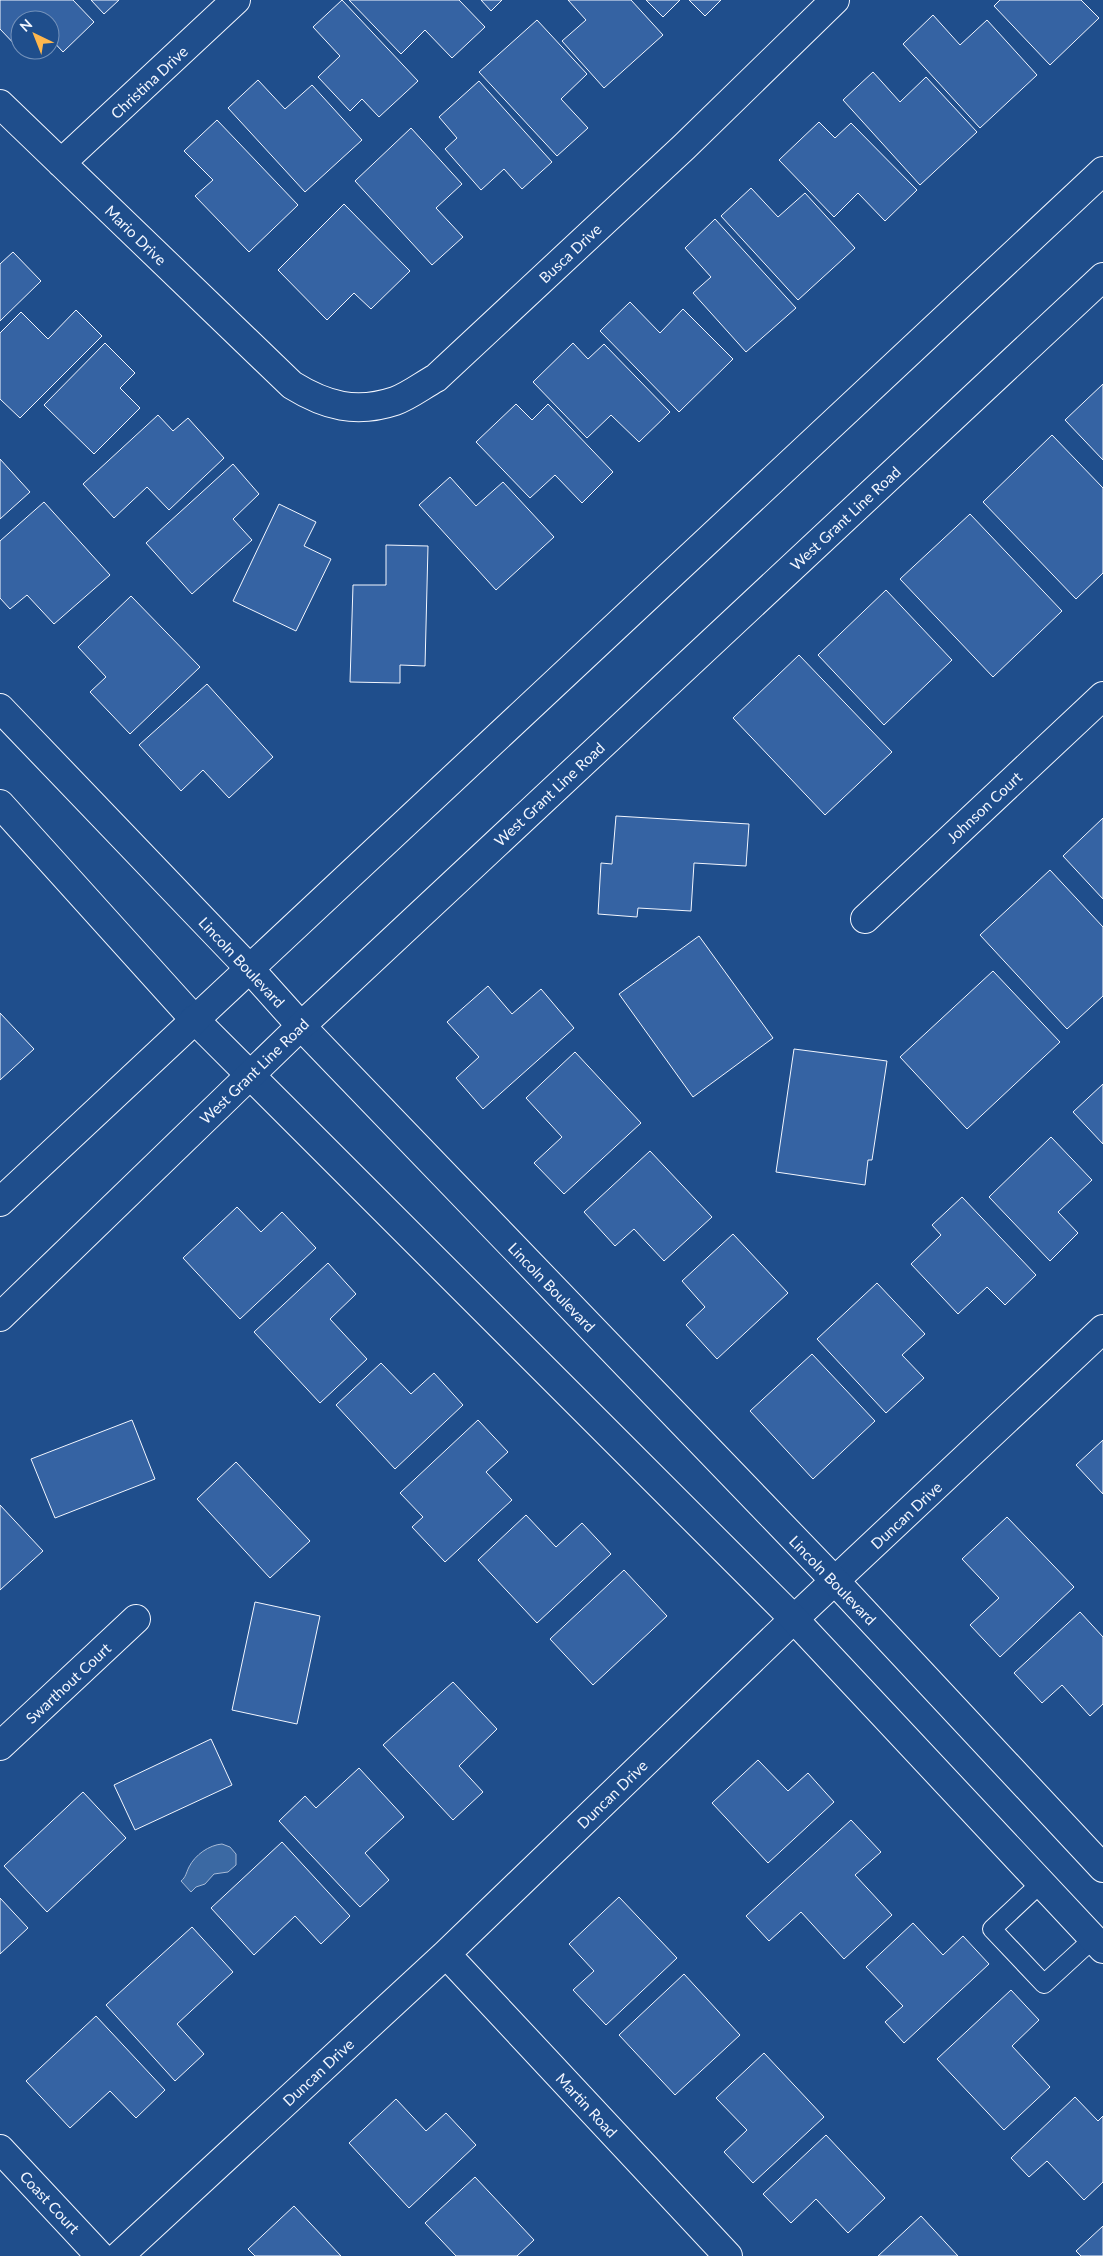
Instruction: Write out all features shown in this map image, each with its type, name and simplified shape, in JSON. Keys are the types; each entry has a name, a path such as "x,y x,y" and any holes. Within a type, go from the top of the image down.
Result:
{"street":[{"name":"Christina Drive","path":"61,163 236,0"},
{"name":"Busca Drive","path":"272,366 292,385 311,397 351,409 396,401 436,378 684,147 834,0"},
{"name":"Mario Drive","path":"0,104 272,366"},
{"path":"0,1202 1103,172"},
{"name":"West Grant Line Road","path":"0,1317 250,1074 1103,276"},
{"name":"Johnson Court","path":"865,919 1103,696"},
{"name":"Lincoln Boulevard","path":"0,708 249,968 301,1026 835,1581 1103,1868"},
{"path":"0,804 194,1019 794,1619 1098,1944"},
{"name":"Duncan Drive","path":"119,2256 446,1954 794,1619 1103,1329"},
{"name":"Swarthout Court","path":"0,1746 136,1619"},
{"name":"Martin Road","path":"446,1954 728,2256"},
{"name":"Coast Court","path":"0,2149 100,2256"}],"lane":[{"path":"1041,1883 992,1929 1044,1984 1098,1944"}],"water":[{"path":"222,1844 230,1847 236,1854 236,1865 228,1872 214,1874 205,1884 196,1887 191,1892 181,1881 189,1867 207,1849"}],"building":[{"path":"0,0 73,0 94,22 63,52 60,49 60,10 10,10 10,40 0,29"},
{"path":"91,0 119,0 104,14"},
{"path":"342,0 418,81 379,117 362,99 350,111 318,77 340,56 313,27"},
{"path":"349,0 459,0 485,27 452,58 425,30 401,54"},
{"path":"481,0 502,0 491,11"},
{"path":"568,0 631,0 663,35 604,88 562,41 586,20"},
{"path":"646,0 680,0 663,17"},
{"path":"689,0 721,0 705,16"},
{"path":"1000,0 1081,0 1099,18 1050,65 994,6"},
{"path":"933,15 960,45 987,20 1037,75 980,128 903,44"},
{"path":"537,20 587,74 561,99 588,128 557,156 479,72"},
{"path":"873,72 900,102 926,77 977,132 920,185 843,100"},
{"path":"258,80 285,109 312,85 362,140 305,192 228,108"},
{"path":"479,81 552,162 522,189 504,169 481,190 445,149 457,138 439,117"},
{"path":"217,120 298,205 249,252 195,196 213,180 184,151"},
{"path":"819,122 835,138 851,123 917,190 885,221 858,193 834,217 779,160"},
{"path":"411,128 462,184 436,208 463,237 432,265 355,181"},
{"path":"751,188 778,217 805,193 855,248 798,300 721,216"},
{"path":"344,204 410,271 371,309 354,293 327,320 278,270"},
{"path":"715,219 796,308 746,352 693,293 711,277 685,248"},
{"path":"13,252 41,281 0,321 0,264"},
{"path":"630,302 660,333 683,309 733,359 679,412 600,331"},
{"path":"76,310 102,336 20,418 0,399 0,333 21,312 48,339"},
{"path":"105,343 135,373 120,388 140,408 94,454 44,405"},
{"path":"573,343 588,359 604,344 670,412 639,442 611,415 587,438 533,382"},
{"path":"1103,384 1103,460 1065,420"},
{"path":"516,404 532,420 548,404 613,472 582,503 555,475 530,498 476,442"},
{"path":"158,415 173,431 188,418 224,458 169,510 147,487 114,518 83,484"},
{"path":"1052,435 1103,488 1103,573 1076,599 983,502"},
{"path":"0,459 30,492 0,519"},
{"path":"233,464 259,494 233,519 252,540 192,594 146,543"},
{"path":"450,477 476,506 503,482 554,537 496,590 419,505"},
{"path":"44,502 110,575 54,624 27,595 10,609 0,598 0,541"},
{"path":"279,504 316,522 304,546 331,559 296,631 233,601"},
{"path":"970,514 1062,611 993,677 900,579"},
{"path":"386,545 428,546 425,666 400,665 400,683 350,682 353,585 386,585"},
{"path":"886,590 952,660 884,725 818,655"},
{"path":"131,596 200,667 130,734 90,692 106,677 78,647"},
{"path":"799,655 892,752 825,815 733,718"},
{"path":"207,684 273,757 229,798 203,770 181,791 139,745"},
{"path":"616,816 749,824 746,866 694,863 691,911 638,908 637,917 598,914 601,863 612,864"},
{"path":"1103,818 1103,899 1063,856"},
{"path":"1050,870 1103,927 1103,996 1067,1029 980,935"},
{"path":"699,936 773,1038 693,1097 619,994"},
{"path":"993,971 1060,1042 967,1129 900,1057"},
{"path":"488,986 512,1014 541,989 574,1028 483,1109 456,1078 479,1057 447,1022"},
{"path":"0,1013 34,1049 0,1080"},
{"path":"794,1049 887,1061 872,1160 868,1160 865,1185 776,1172"},
{"path":"575,1052 641,1123 564,1194 534,1163 562,1137 526,1098"},
{"path":"1103,1084 1103,1144 1073,1112"},
{"path":"1051,1137 1092,1180 1058,1212 1078,1233 1050,1261 989,1197"},
{"path":"650,1151 712,1217 664,1261 634,1229 615,1246 584,1212"},
{"path":"962,1197 1036,1275 1005,1305 987,1287 958,1314 911,1264 941,1235 932,1225"},
{"path":"237,1207 261,1232 282,1212 316,1248 240,1319 183,1258"},
{"path":"733,1234 788,1293 717,1359 686,1325 705,1307 682,1281"},
{"path":"328,1263 356,1294 330,1319 367,1359 320,1403 254,1332"},
{"path":"877,1283 925,1334 902,1355 924,1378 886,1413 817,1339"},
{"path":"812,1354 875,1421 813,1479 750,1411"},
{"path":"381,1363 411,1394 434,1373 463,1405 395,1469 336,1405"},
{"path":"132,1420 155,1479 55,1518 31,1459"},
{"path":"478,1420 508,1452 486,1472 512,1500 445,1562 412,1527 423,1517 400,1493"},
{"path":"1103,1440 1103,1494 1076,1465"},
{"path":"236,1462 310,1541 270,1578 197,1499"},
{"path":"0,1505 43,1551 0,1590"},
{"path":"526,1515 556,1547 582,1523 611,1554 537,1623 478,1560"},
{"path":"1007,1517 1074,1587 1000,1657 970,1625 999,1598 962,1559"},
{"path":"624,1570 667,1616 593,1685 550,1639"},
{"path":"255,1602 320,1616 297,1724 232,1710"},
{"path":"1080,1612 1103,1637 1103,1704 1090,1716 1062,1685 1042,1703 1014,1673"},
{"path":"453,1682 497,1729 459,1766 483,1792 453,1820 383,1745"},
{"path":"211,1739 232,1785 135,1830 114,1785"},
{"path":"758,1760 788,1791 808,1773 834,1802 768,1863 712,1803"},
{"path":"359,1768 404,1817 365,1853 389,1880 360,1907 279,1821 305,1796 316,1808"},
{"path":"83,1792 126,1838 47,1912 4,1866"},
{"path":"851,1820 881,1852 855,1875 892,1915 844,1959 801,1912 769,1941 746,1916"},
{"path":"282,1842 350,1916 321,1944 295,1916 254,1955 211,1908"},
{"path":"619,1897 677,1958 606,2025 573,1990 594,1971 569,1944"},
{"path":"0,1898 28,1928 0,1954"},
{"path":"913,1923 943,1955 963,1936 989,1964 904,2043 885,2022 903,2006 866,1967"},
{"path":"192,1927 233,1972 177,2024 204,2054 175,2081 106,2005"},
{"path":"684,1974 740,2035 675,2095 619,2035"},
{"path":"1011,1990 1039,2020 1012,2046 1050,2087 1004,2130 937,2059"},
{"path":"96,2016 165,2090 136,2118 110,2091 70,2128 26,2081"},
{"path":"764,2053 824,2117 753,2183 724,2152 747,2130 716,2098"},
{"path":"1075,2097 1098,2121 1103,2116 1103,2182 1084,2200 1047,2161 1029,2177 1011,2158"},
{"path":"396,2099 426,2131 446,2113 476,2145 409,2208 349,2143"},
{"path":"826,2135 885,2198 848,2233 816,2199 791,2223 763,2194"},
{"path":"475,2177 534,2240 517,2256 456,2256 425,2223"},
{"path":"294,2206 341,2256 255,2256 248,2249"},
{"path":"921,2216 958,2256 878,2256"},
{"path":"1103,2226 1103,2256 1081,2256 1076,2251"}]}
